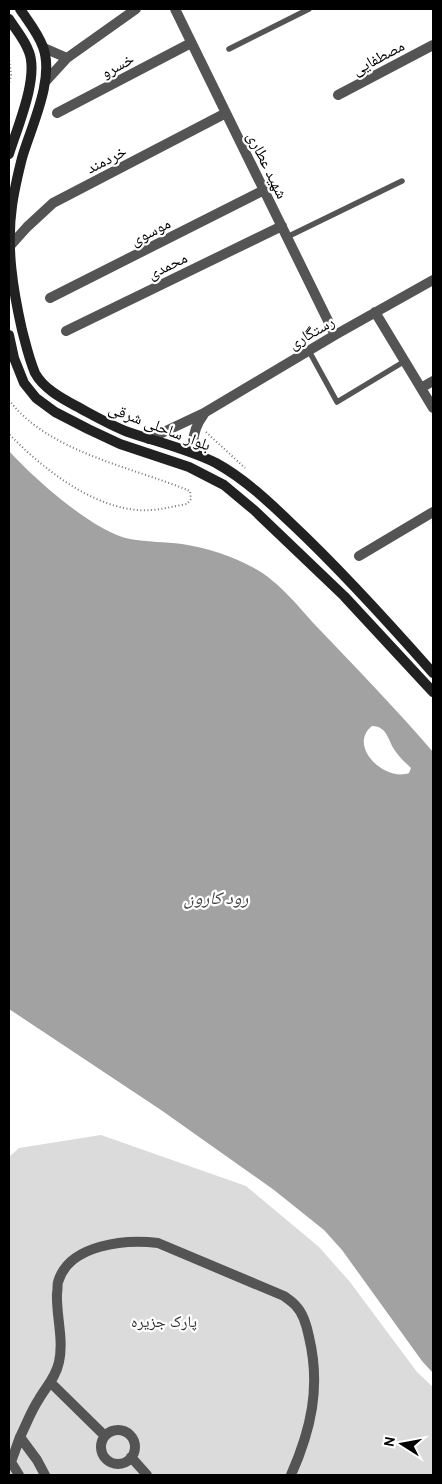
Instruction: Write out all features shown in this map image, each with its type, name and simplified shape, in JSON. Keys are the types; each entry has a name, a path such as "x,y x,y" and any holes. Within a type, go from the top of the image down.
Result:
{"main road":[{"name":"بلوار ساحلی شرقی","path":"20,9 35,30 44,48 47,70 46,82 19,170 12,207 10,246 16,306 28,354 37,375 46,387 63,399 118,427 194,454 232,473 264,498 321,551 356,586 433,673"},
{"path":"9,19 29,53 32,70 30,87 9,154"},
{"name":"بلوار ساحلی شرقی","path":"9,335 14,358 24,383 36,398 88,430 120,444 189,467 224,485 254,510 344,596 433,692"}],"street":[{"path":"46,82 67,58 136,9"},
{"name":"شهید عطاری","path":"174,9 335,335"},
{"name":"خسرو","path":"57,114 191,43"},
{"name":"مصطفایی","path":"338,95 433,45"},
{"path":"44,48 67,58"},
{"name":"خردمند","path":"10,246 53,203 226,113"},
{"name":"موسوی","path":"50,298 264,190"},
{"name":"محمدی","path":"66,331 282,226"},
{"name":"رستگاری","path":"149,439 204,413 335,335 433,280"},
{"path":"375,312 433,408"},
{"path":"421,388 433,381"},
{"path":"194,454 193,435 197,423 204,413"},
{"path":"359,556 433,512"},
{"path":"20,1475 10,1460 38,1400 51,1382 59,1364 61,1335 57,1302 58,1282 67,1266 80,1256 96,1248 143,1241 158,1243 284,1296 297,1306 306,1324 312,1347 315,1388 312,1412 306,1435 291,1475"},
{"path":"51,1382 105,1436"},
{"path":"114,1430 120,1430 130,1436 134,1446 131,1457 127,1461 117,1464 107,1460 101,1446 105,1436 114,1430"},
{"path":"20,1437 37,1460 45,1475"},
{"path":"131,1457 147,1475"}],"lane":[{"path":"230,49 309,9"},
{"path":"287,237 402,181"},
{"path":"308,351 337,402 405,361"}],"path":[{"path":"9,57 11,75 9,84"},
{"path":"9,400 37,427 68,445 116,466 190,491 191,499 187,504 151,510 120,507 96,499 56,476 9,434"}],"green space":[{"name":"پارک جزیره","path":"101,1135 246,1186 319,1247 350,1282 417,1372 433,1387 433,1475 9,1475 9,1157 19,1148"}],"water":[{"name":"رود کارون","path":"9,451 33,475 65,502 99,526 115,534 130,539 182,544 210,550 237,560 263,574 289,596 433,752 433,1373 422,1361 342,1250 324,1230 274,1190 161,1110 9,1009","holes":["372,726 385,732 393,748 411,768 409,773 399,774 390,772 380,767 366,752 365,734"]}]}
